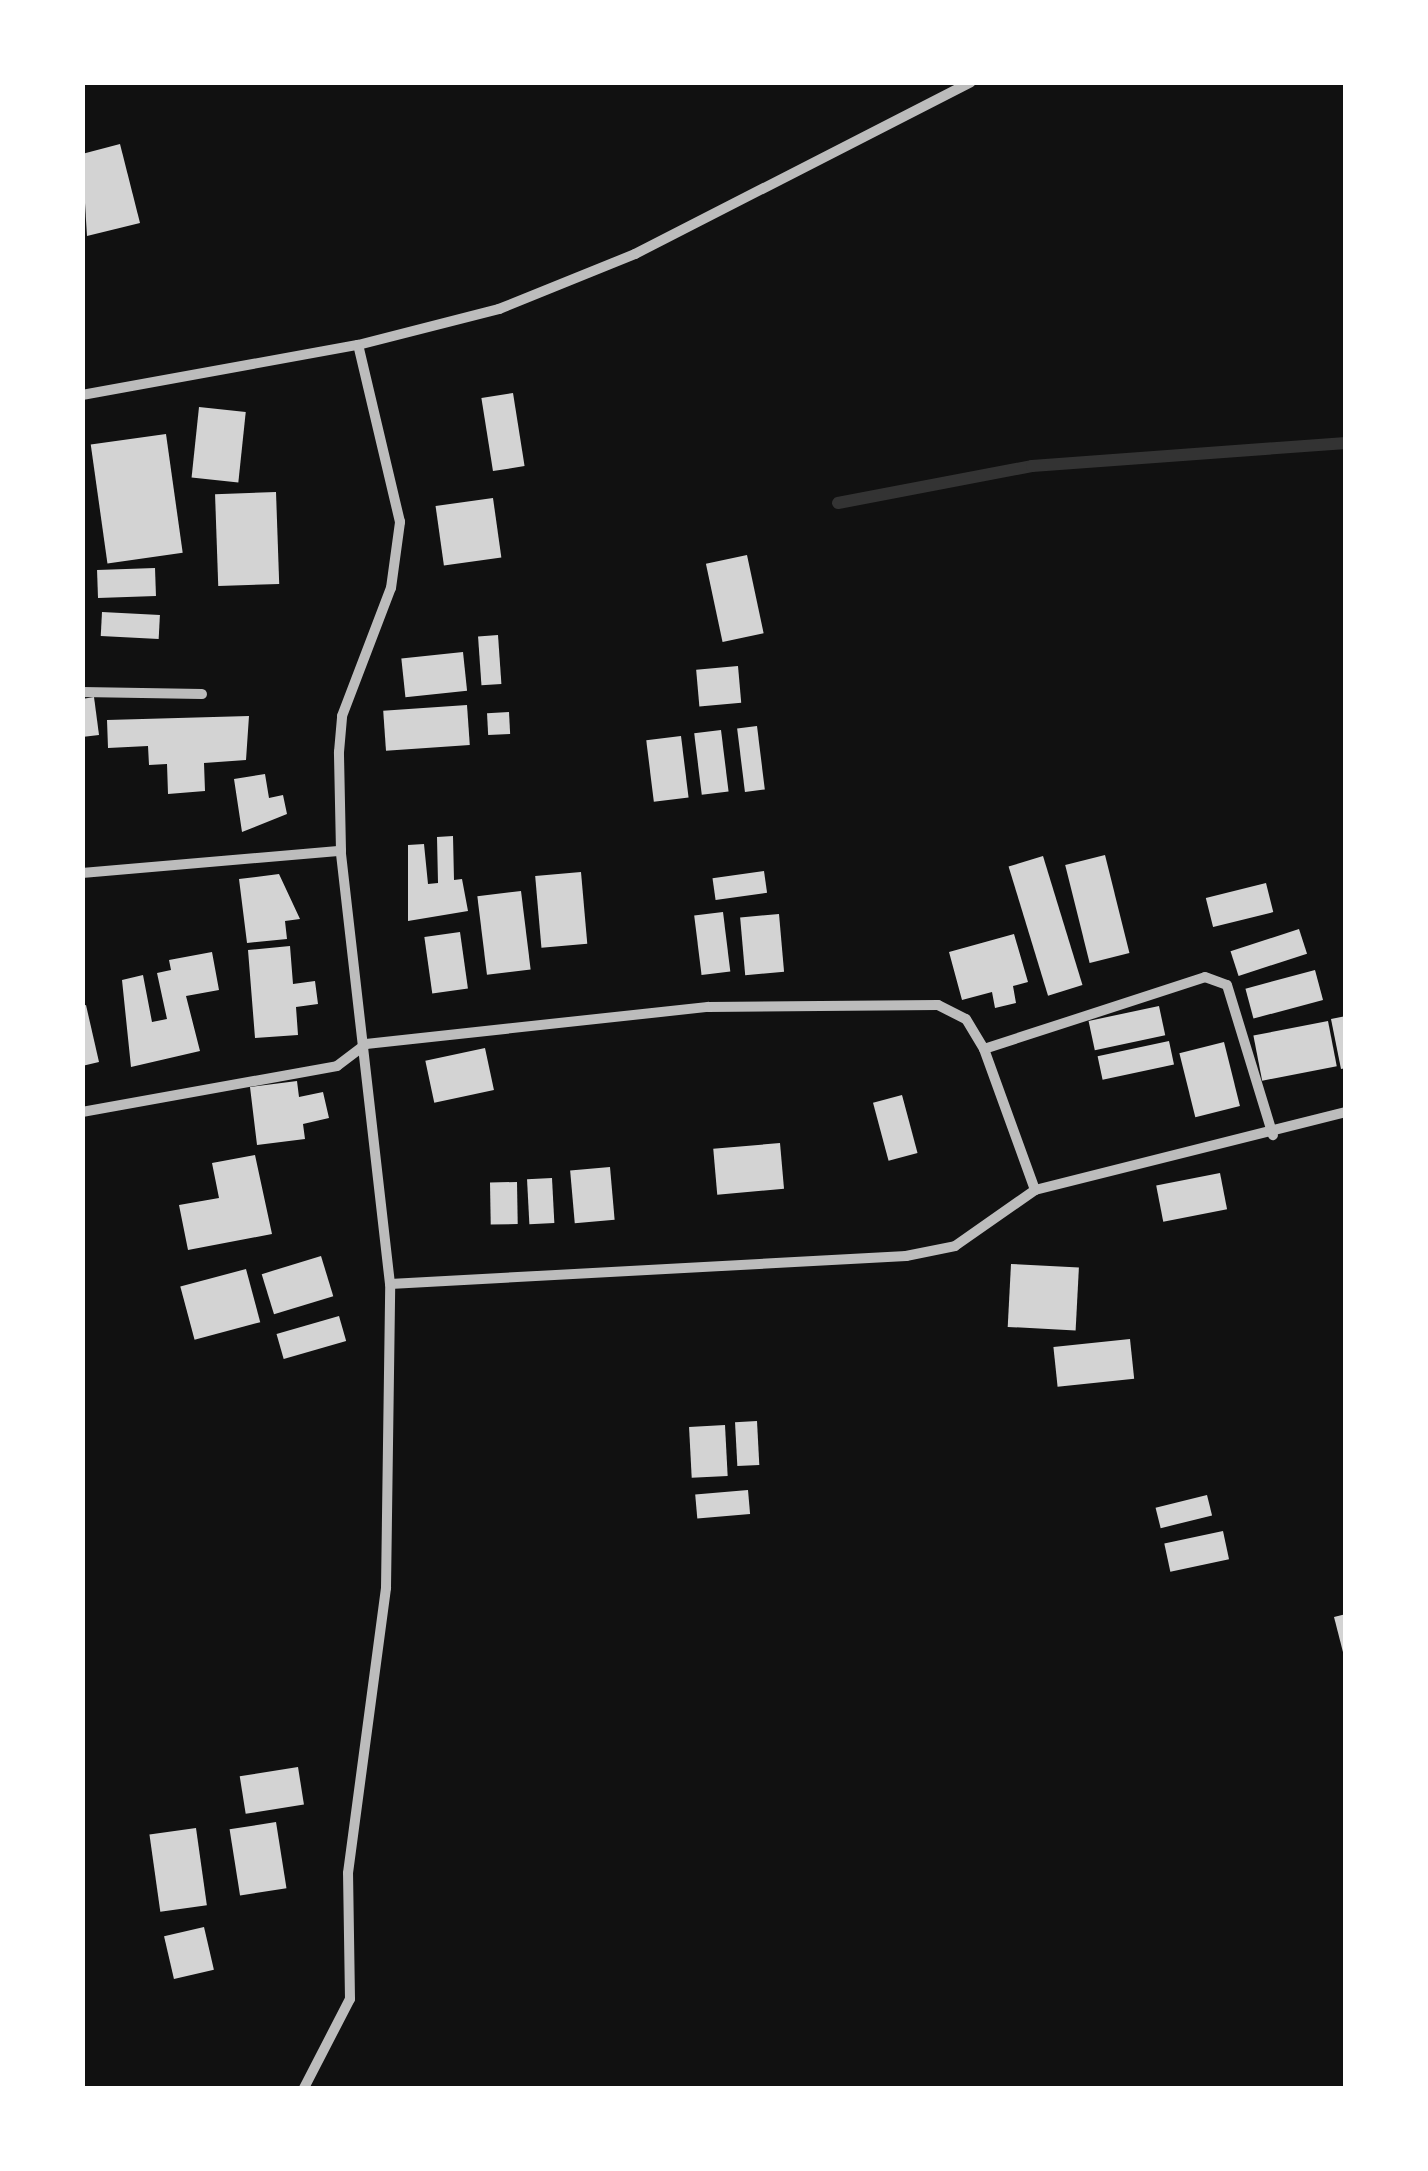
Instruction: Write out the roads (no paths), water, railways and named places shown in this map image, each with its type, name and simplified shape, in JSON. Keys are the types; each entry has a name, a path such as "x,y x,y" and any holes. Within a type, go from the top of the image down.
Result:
{"street":[{"path":"82,395 358,345 499,309 634,254 971,82"},
{"path":"304,2088 350,1998 348,1872 386,1588 390,1284 366,1044 341,851 342,716 392,588 400,522 358,345"},
{"path":"82,692 202,694"},
{"path":"82,874 341,851"},
{"path":"984,1049 1222,978 1274,1135"},
{"path":"82,1112 337,1066 366,1044 856,1000 957,1011 984,1049 1035,1190"},
{"path":"390,1284 906,1256 956,1246 1035,1190 1274,1135 1346,1112"}],"waterway":[{"path":"838,503 1032,466 1346,443"}]}
